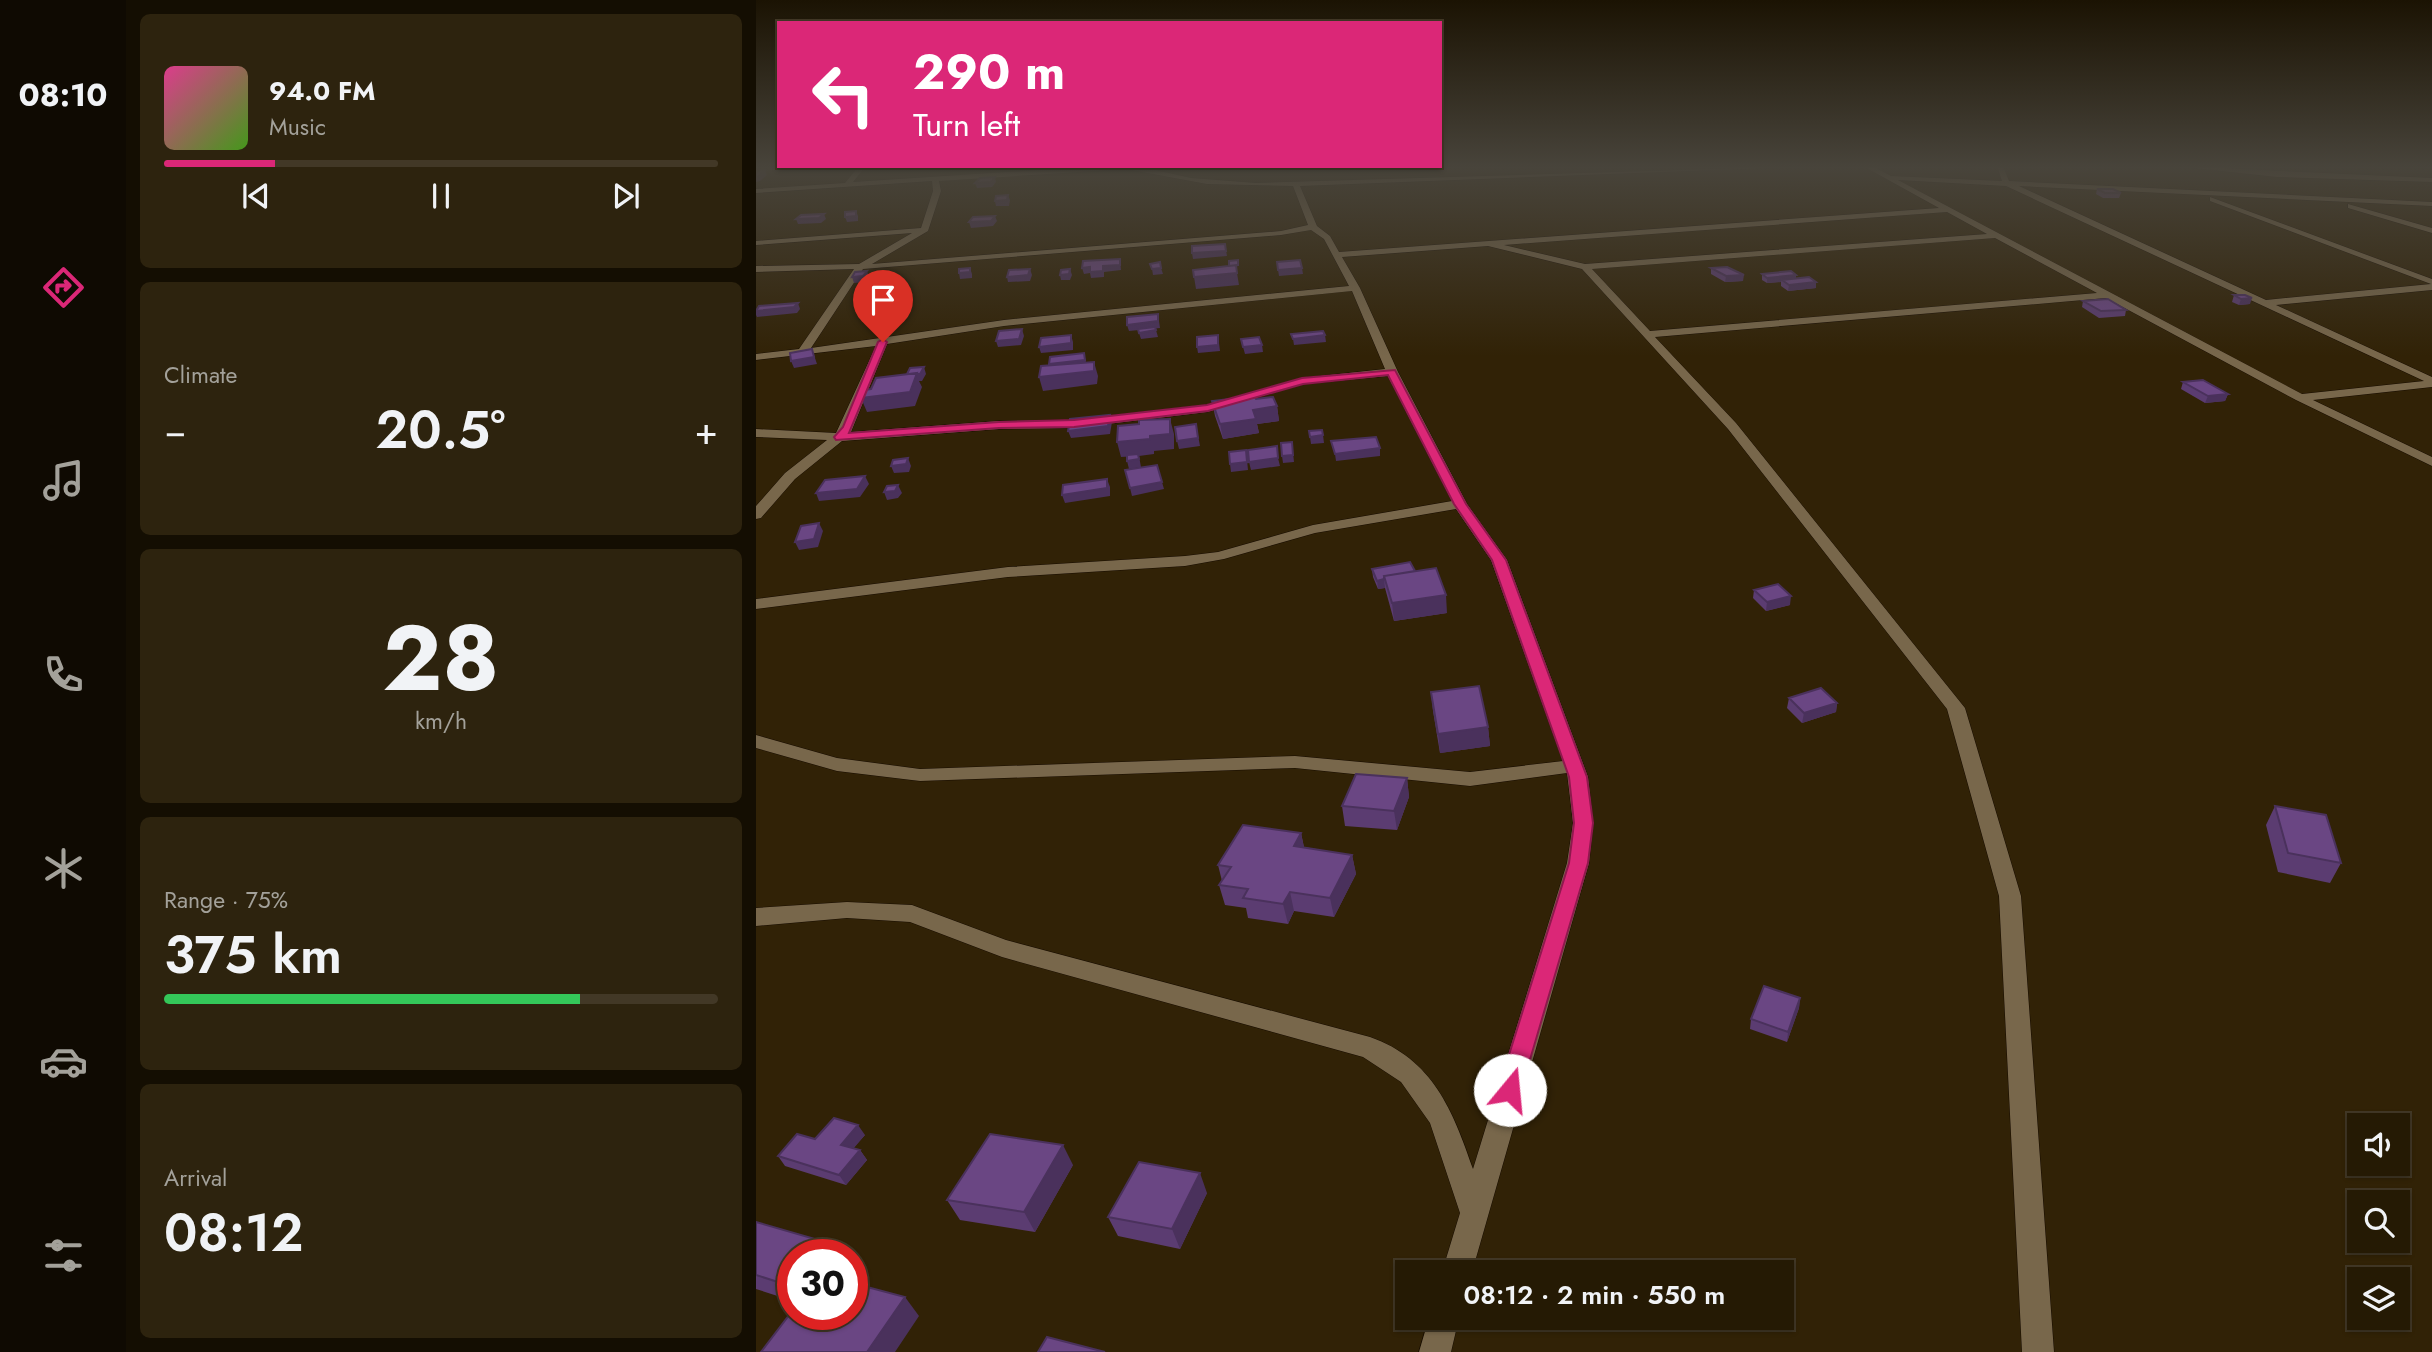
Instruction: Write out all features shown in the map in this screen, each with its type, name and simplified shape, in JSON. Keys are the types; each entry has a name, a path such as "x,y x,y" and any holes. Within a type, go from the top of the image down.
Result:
{"street":[{"path":"756,243 924,229"},
{"path":"802,353 860,267 925,229"},
{"path":"756,269 860,267 1267,234 1299,229"},
{"path":"1316,229 1327,238 1355,288 1392,372 1460,504 1499,560 1578,777 1583,823 1578,863 1460,1260"},
{"path":"1337,255 1689,229"},
{"path":"1983,229 2300,398 2432,462"},
{"path":"2105,229 2432,382"},
{"path":"2291,229 2432,285"},
{"path":"1488,244 1585,267 1996,236"},
{"path":"1585,267 1732,426 1956,708 2010,896 2038,1352"},
{"path":"2264,303 2432,285"},
{"path":"756,357 883,342 1004,323 1355,288"},
{"path":"1648,334 2108,295"},
{"path":"756,515 790,476 848,428 883,342"},
{"path":"756,433 840,437 999,425 1074,424 1208,408 1302,382 1392,372"},
{"path":"2300,398 2432,382"},
{"path":"756,604 1008,572 1219,556 1313,529 1460,504"},
{"path":"756,741 785,752 871,772 920,775 1295,762 1470,779 1574,766"},
{"path":"756,917 848,910 912,914 1002,948 1370,1048 1410,1074 1442,1117 1474,1212"},
{"path":"1435,1352 1441,1330"}],"building":[{"path":"1225,244 1226,251 1192,253 1192,246"},
{"path":"1120,259 1120,265 1103,266 1103,271 1090,272 1090,267 1082,268 1083,261"},
{"path":"1238,260 1238,265 1229,266 1229,261"},
{"path":"1300,260 1302,268 1278,270 1277,262"},
{"path":"1160,262 1161,268 1152,269 1150,264"},
{"path":"1236,265 1237,273 1194,277 1193,270"},
{"path":"1727,267 1744,275 1726,276 1711,268"},
{"path":"970,268 970,272 959,273 959,269"},
{"path":"1030,269 1028,275 1007,277 1009,270"},
{"path":"1070,269 1069,274 1060,275 1061,270"},
{"path":"867,271 863,276 852,277 855,272"},
{"path":"1791,271 1796,275 1767,278 1762,274"},
{"path":"1809,277 1816,282 1789,285 1782,280"},
{"path":"874,283 873,287 861,288 863,284"},
{"path":"882,292 882,295 864,297 865,293"},
{"path":"2234,295 2245,295 2252,298 2241,299"},
{"path":"2108,299 2126,310 2101,311 2083,301"},
{"path":"798,303 794,307 756,311 759,306"},
{"path":"1158,314 1158,321 1127,325 1127,317"},
{"path":"1155,327 1156,330 1139,333 1138,329"},
{"path":"1022,329 1019,339 996,341 999,331"},
{"path":"1323,331 1325,335 1293,339 1291,334"},
{"path":"1071,335 1071,343 1039,347 1041,338"},
{"path":"1218,335 1218,345 1197,347 1197,337"},
{"path":"1259,337 1262,345 1243,347 1241,339"},
{"path":"812,349 814,357 791,361 790,353"},
{"path":"1084,353 1085,360 1049,364 1050,357"},
{"path":"1094,362 1094,371 1039,377 1041,366"},
{"path":"924,367 920,374 907,374 910,368"},
{"path":"917,373 910,392 861,398 864,390 871,389 876,378"},
{"path":"2203,380 2228,394 2208,396 2183,382"},
{"path":"1254,396 1256,399 1273,397 1277,406 1253,410 1256,419 1220,424 1212,401"},
{"path":"1110,415 1108,426 1068,431 1070,419"},
{"path":"1170,419 1170,434 1117,442 1118,426 1139,424 1139,420"},
{"path":"1196,424 1198,438 1177,441 1175,427"},
{"path":"1322,430 1323,435 1310,437 1309,431"},
{"path":"1376,437 1380,448 1335,454 1331,441"},
{"path":"1292,442 1293,455 1282,456 1281,443"},
{"path":"1277,446 1278,458 1249,462 1248,450"},
{"path":"1246,450 1247,462 1230,464 1229,452"},
{"path":"1138,454 1139,459 1127,461 1127,455"},
{"path":"908,458 906,464 891,466 893,460"},
{"path":"1157,465 1162,482 1130,488 1125,470"},
{"path":"865,476 857,489 816,493 825,480"},
{"path":"1107,479 1107,488 1062,495 1063,485"},
{"path":"898,485 895,491 884,492 887,486"},
{"path":"819,523 814,539 795,542 801,526"},
{"path":"1410,562 1415,571 1384,576 1384,579 1377,581 1372,569"},
{"path":"1436,568 1446,595 1392,603 1384,576"},
{"path":"1778,584 1791,596 1767,602 1754,590"},
{"path":"1479,686 1488,727 1438,734 1431,692"},
{"path":"1821,688 1837,703 1804,713 1789,698"},
{"path":"1356,774 1407,778 1394,811 1342,806"},
{"path":"2275,806 2326,815 2341,863 2288,853"},
{"path":"1243,825 1301,833 1294,846 1352,855 1330,898 1290,892 1283,904 1243,898 1248,889 1219,885 1231,867 1218,865"},
{"path":"1764,986 1800,998 1788,1032 1751,1019"},
{"path":"834,1118 858,1125 841,1145 860,1150 839,1175 778,1156 797,1134 815,1139"},
{"path":"990,1134 1063,1145 1024,1212 947,1200"},
{"path":"1139,1162 1200,1173 1172,1229 1108,1217"},
{"path":"756,1222 815,1239 777,1239 777,1282 756,1275"},
{"path":"868,1287 905,1297 867,1352 761,1352 778,1330 868,1330"},
{"path":"1047,1337 1105,1352 1038,1352"}],"route":[{"path":"883,342 848,428 840,437 999,425 1074,424 1208,408 1302,382 1392,372 1460,504 1499,560 1578,777 1583,823 1578,863 1510,1090"}]}
